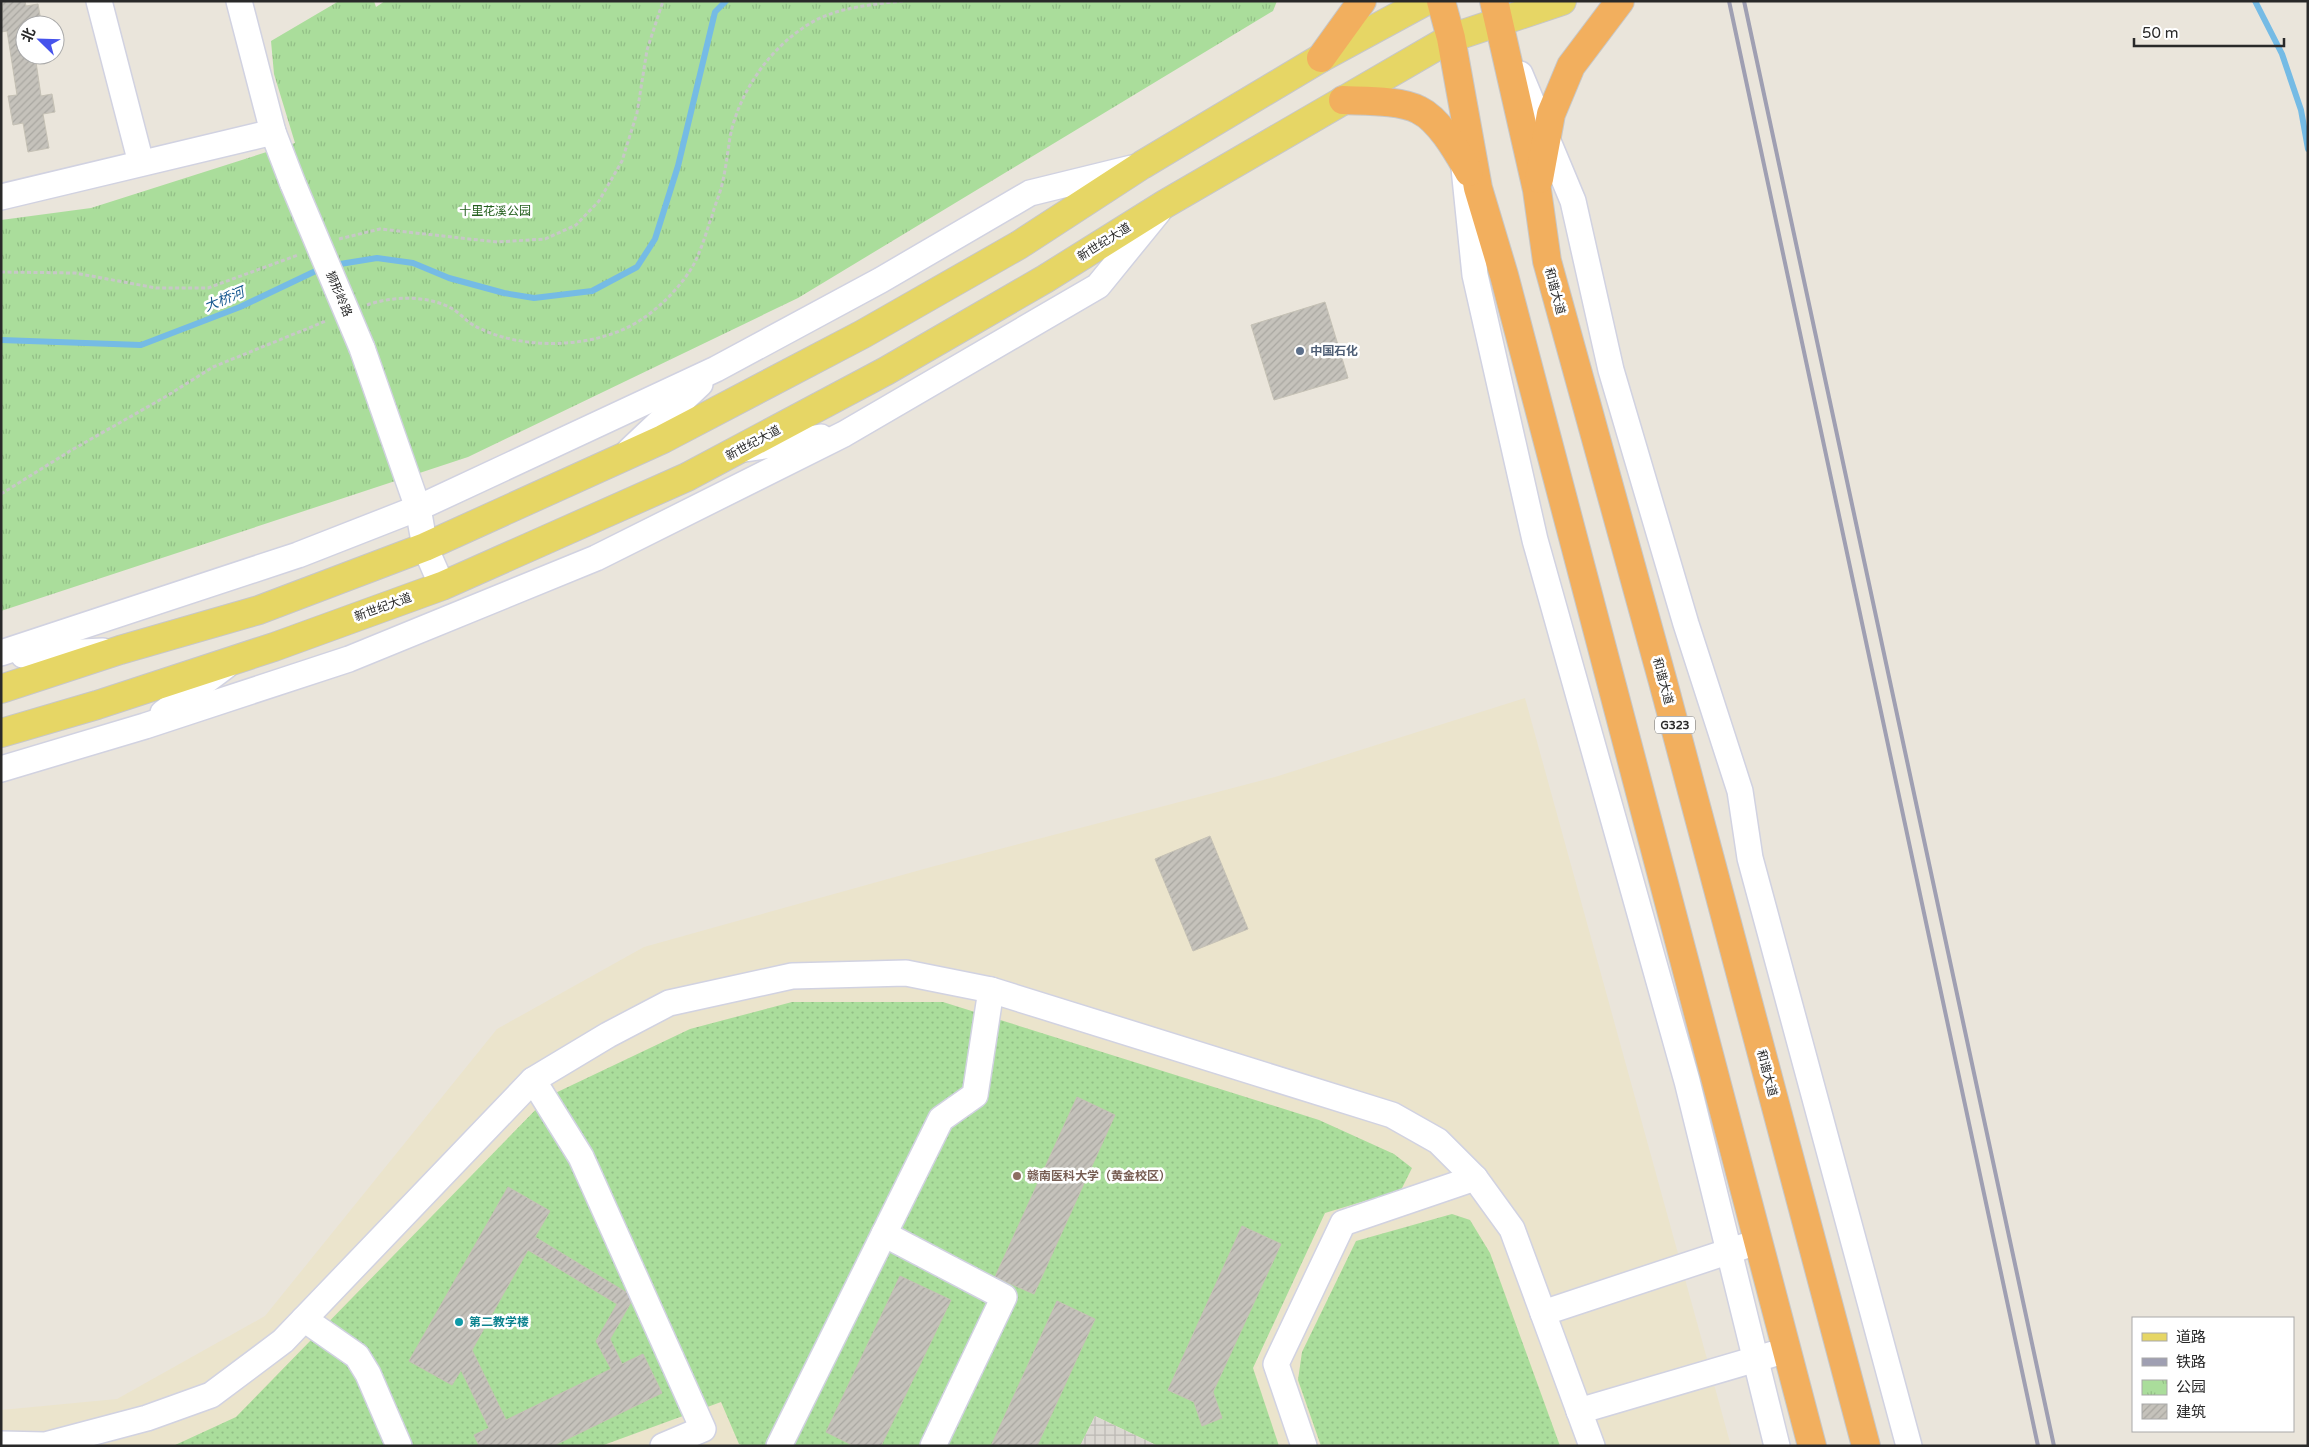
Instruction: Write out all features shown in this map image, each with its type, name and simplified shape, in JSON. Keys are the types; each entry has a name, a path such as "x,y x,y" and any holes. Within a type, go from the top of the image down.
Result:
{"highway":[{"path":"1321,58 1362,1"},
{"path":"1441,1 1451,38 1478,188 1510,294 1812,1446"},
{"path":"1536,190 1551,114 1571,66 1620,1"},
{"name":"和谐大道","path":"1497,12 1536,190 1547,261 1668,701 1866,1446"},
{"path":"1343,100 1387,102 1419,110 1446,134 1478,188"}],"main road":[{"path":"1,689 120,650 259,610 425,547 663,439 862,334 1019,245 1142,165 1321,58 1426,1"},
{"name":"新世纪大道","path":"1,733 97,705 234,660 442,586 687,477 903,361 1045,279 1165,204 1497,12 1562,1"}],"street":[{"path":"99,1 141,163"},
{"name":"狮形岭路","path":"239,1 273,132 362,348 418,508 425,547 442,586"},
{"path":"1497,12 1546,141 1573,201 1611,370 1686,624 1740,790 1750,858 1909,1446"},
{"path":"1451,38 1475,275 1535,540 1687,1081 1778,1446"},
{"path":"1,197 273,132"},
{"path":"1,654 298,555 418,508 716,369 881,280 1030,193 1142,165"},
{"path":"1,769 145,726 349,659 596,558 844,434 1098,286 1165,204"},
{"path":"622,458 716,369"},
{"path":"740,450 844,434"},
{"path":"1,654 120,650"},
{"path":"145,726 234,660"},
{"path":"1,1444 45,1445 146,1418 211,1395 283,1341 533,1080 608,1035 669,1003 792,976 906,973 991,990 1392,1115 1438,1141 1475,1178 1512,1228 1592,1446"},
{"path":"780,1446 941,1119 974,1095 991,990"},
{"path":"533,1080 580,1158 706,1437 663,1446"},
{"path":"1304,1446 1276,1364 1343,1223 1475,1178"},
{"path":"884,1234 1004,1297 933,1446"},
{"path":"1543,1313 1728,1251 1759,1243"},
{"path":"304,1319 357,1356 368,1374 399,1446"},
{"path":"1579,1411 1787,1350"}],"path":[{"path":"338,239 380,229 497,242 545,239 576,225 599,201 622,161 637,113 647,50 662,1"},
{"path":"361,307 396,298 421,299 451,308 475,326 502,337 556,344 585,341 615,334 644,318 672,294 698,257 723,182 732,127 749,88 775,50 816,20 861,6 904,1"},
{"path":"1,272 74,273 156,288 208,288 304,253"},
{"path":"1,494 213,367 334,318"}],"shaded area":[{"name":"赣南医科大学（黄金校区）","path":"1525,698 1731,1446 1,1446 1,1410 117,1399 265,1316 497,1029 644,947 931,867 1275,777"},
{"path":"1095,1416 1158,1446 1080,1446"}],"green space":[{"name":"十里花溪公园","path":"339,1 374,1 376,7 385,1 1277,1 1273,11 798,298 468,457 1,611 1,220 91,208 295,143 274,74 271,41"},
{"path":"792,1002 943,1002 1319,1120 1394,1154 1412,1168 1401,1190 1325,1213 1253,1368 1279,1446 1158,1446 1095,1416 1080,1446 744,1446 739,1444 721,1402 601,1446 173,1446 236,1417 549,1096 690,1029"},
{"path":"1452,1214 1470,1220 1490,1253 1560,1446 1321,1446 1298,1380 1302,1352 1356,1241"}],"building":[{"path":"3,1 25,1 26,6 38,4 40,15 15,15 15,65 36,65 41,96 52,94 55,112 43,114 49,148 28,152 23,123 13,125 8,96 17,95 7,31 1,32"},
{"name":"中国石化","path":"1325,302 1348,378 1274,400 1251,325"},
{"path":"1210,836 1248,929 1193,951 1155,859"},
{"path":"1077,1097 1115,1115 1034,1294 995,1277"},
{"name":"第二教学楼","path":"508,1187 550,1211 535,1237 634,1297 610,1339 622,1364 643,1354 662,1393 553,1446 479,1446 474,1435 489,1428 461,1370 452,1385 409,1361","holes":["528,1250 617,1304 596,1341 611,1369 506,1420 472,1350"]},
{"path":"1242,1226 1281,1244 1213,1392 1222,1418 1202,1426 1194,1402 1168,1390"},
{"path":"900,1276 951,1300 881,1446 854,1446 826,1432"},
{"path":"1057,1301 1095,1319 1037,1446 991,1446"}],"waterway":[{"path":"334,265 377,258 413,263 449,278 504,293 534,298 592,291 637,267 655,239 678,166 715,12 726,1"},
{"path":"2255,1 2282,54 2301,110 2308,149"},
{"name":"大桥河","path":"1,340 141,345 240,307 324,267"}],"railway":[{"path":"1729,1 2038,1446"},
{"path":"1744,1 2054,1446"}],"place":[{"name":"中国石化","path":"1300,351"},
{"name":"赣南医科大学（黄金校区）","path":"1017,1176"},
{"name":"第二教学楼","path":"459,1322"}]}
